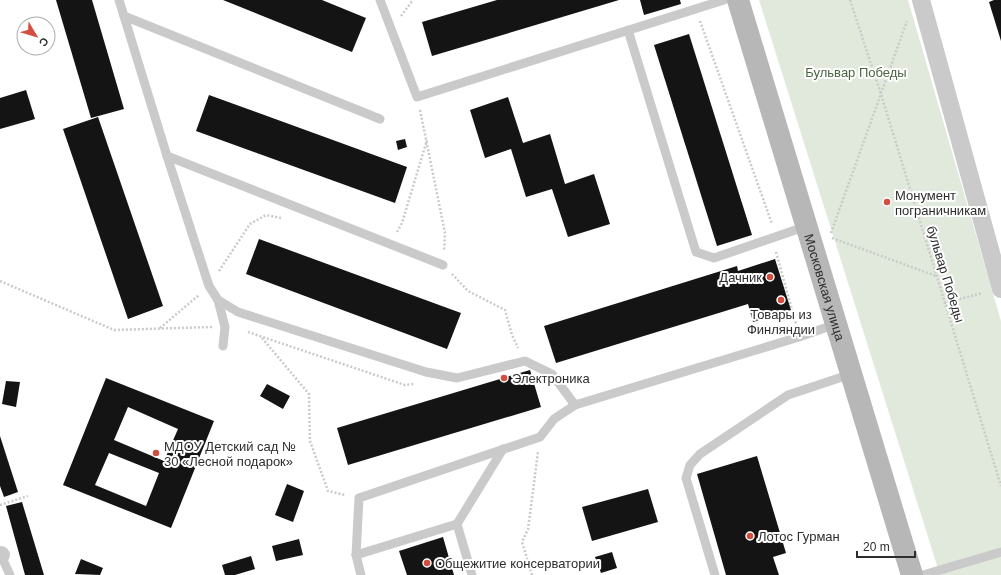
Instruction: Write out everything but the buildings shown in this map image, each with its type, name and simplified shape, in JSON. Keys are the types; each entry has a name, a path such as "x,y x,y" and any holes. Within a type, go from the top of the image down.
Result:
{"street":[{"name":"Московская улица","path":"738,0 912,575"},
{"path":"920,0 995,290"}],"lane":[{"path":"119,0 209,286 218,300 225,327 223,346"},
{"path":"380,0 417,97 724,0"},
{"path":"124,16 380,119"},
{"path":"628,30 696,252 714,258 807,226"},
{"path":"167,156 443,266"},
{"path":"218,300 238,312 426,372 457,378 525,361 552,374 575,405"},
{"path":"361,575 356,555 359,498 503,450 540,436 554,419 575,405 800,337 836,324"},
{"path":"715,575 686,478 690,465 700,454 788,395 851,374"},
{"path":"356,555 457,524 503,450"},
{"path":"457,524 472,575"},
{"path":"923,575 1001,552"},
{"path":"0,555 10,575"}],"path":[{"name":"бульвар Победы","path":"850,0 881,94 1001,486"},
{"path":"695,9 776,236 776,254 800,337"},
{"path":"910,14 829,237 936,276"},
{"path":"417,97 445,233 443,266 468,291 505,310 512,335 525,361"},
{"path":"380,240 394,239 402,223 427,140"},
{"path":"160,329 209,286 250,224 266,215 282,218"},
{"path":"944,303 995,290"},
{"path":"262,337 309,394 310,441 328,491 359,498"},
{"path":"532,575 522,542 528,529 540,436"},
{"path":"0,504 28,496"}],"green space":[{"name":"Бульвар Победы","path":"759,0 908,0 1001,321 1001,575 940,575"}],"place":[{"name":"Монумент пограничникам","path":"887,202"},
{"name":"Дачник","path":"770,277"},
{"name":"Товары из Финляндии","path":"781,300"},
{"name":"Электроника","path":"504,378"},
{"name":"МДОУ Детский сад № 30 «Лесной подарок»","path":"156,453"},
{"name":"Лотос Гурман","path":"750,536"},
{"name":"Общежитие консерватории","path":"427,563"}]}
